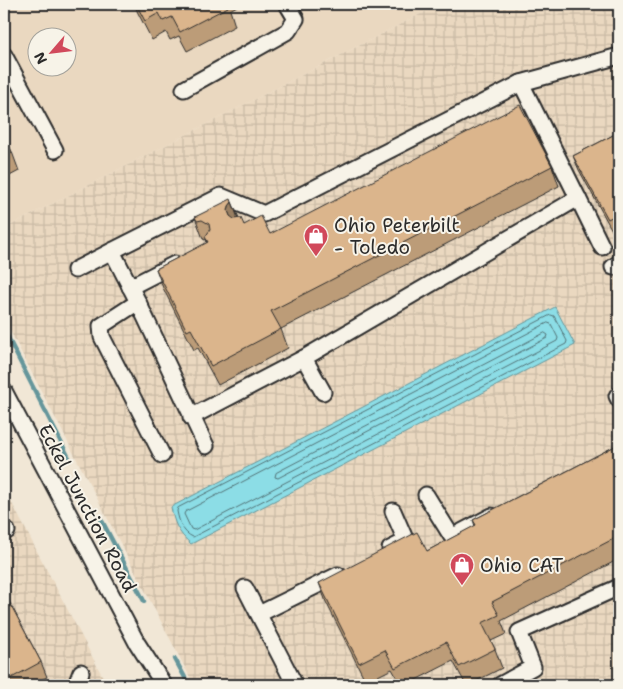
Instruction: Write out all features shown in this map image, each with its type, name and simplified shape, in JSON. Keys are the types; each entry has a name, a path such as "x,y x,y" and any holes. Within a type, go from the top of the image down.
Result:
{"street":[{"path":"184,89 288,30 296,19 287,4"},
{"path":"4,55 54,150"},
{"path":"250,224 264,214 521,83 619,56"},
{"path":"521,83 602,246"},
{"path":"75,270 221,196 264,214"},
{"path":"191,417 304,358 578,198"},
{"path":"112,251 206,446"},
{"path":"130,287 191,257"},
{"path":"138,302 101,326 102,337 162,455"},
{"path":"304,358 323,392"},
{"name":"Eckel Junction Road","path":"4,391 137,643 164,685"},
{"path":"426,495 452,537 502,510"},
{"path":"380,554 406,541 393,512"},
{"path":"259,614 354,567"},
{"path":"500,685 533,667 519,632 619,587"},
{"path":"245,588 295,685"},
{"name":"Eckel Junction Road","path":"137,643 154,685"}],"shaded area":[{"path":"4,4 440,4 4,229"},
{"path":"440,4 619,4 619,685 194,685 4,319 4,229"},
{"path":"4,488 107,685 4,685"}],"water":[{"path":"555,307 575,345 191,544 180,532 175,523 171,507"}],"building":[{"path":"136,4 227,4 228,7 180,32 172,17 163,21 159,13 145,21"},
{"name":"Ohio Peterbilt - Toledo","path":"520,105 552,166 271,311 281,329 211,366 191,329 187,331 156,269 208,242 205,237 210,230 209,224 202,220 197,221 195,217 231,199 232,202 228,211 230,216 234,219 241,218 244,225 261,216 270,234"},
{"path":"619,132 619,213 608,219 573,156"},
{"path":"4,136 12,152 4,156"},
{"name":"Ohio CAT","path":"619,444 619,536 492,602 499,615 482,623 495,649 459,667 446,642 395,668 385,650 359,663 319,583 417,532 427,551 476,525 473,520"},
{"path":"4,592 41,662 4,682"}],"waterway":[{"path":"4,330 70,460"},
{"path":"101,519 144,601"},
{"path":"175,659 189,685"}],"place":[{"name":"Ohio Peterbilt - Toledo","path":"316,257"},
{"name":"Ohio CAT","path":"462,586"}]}
